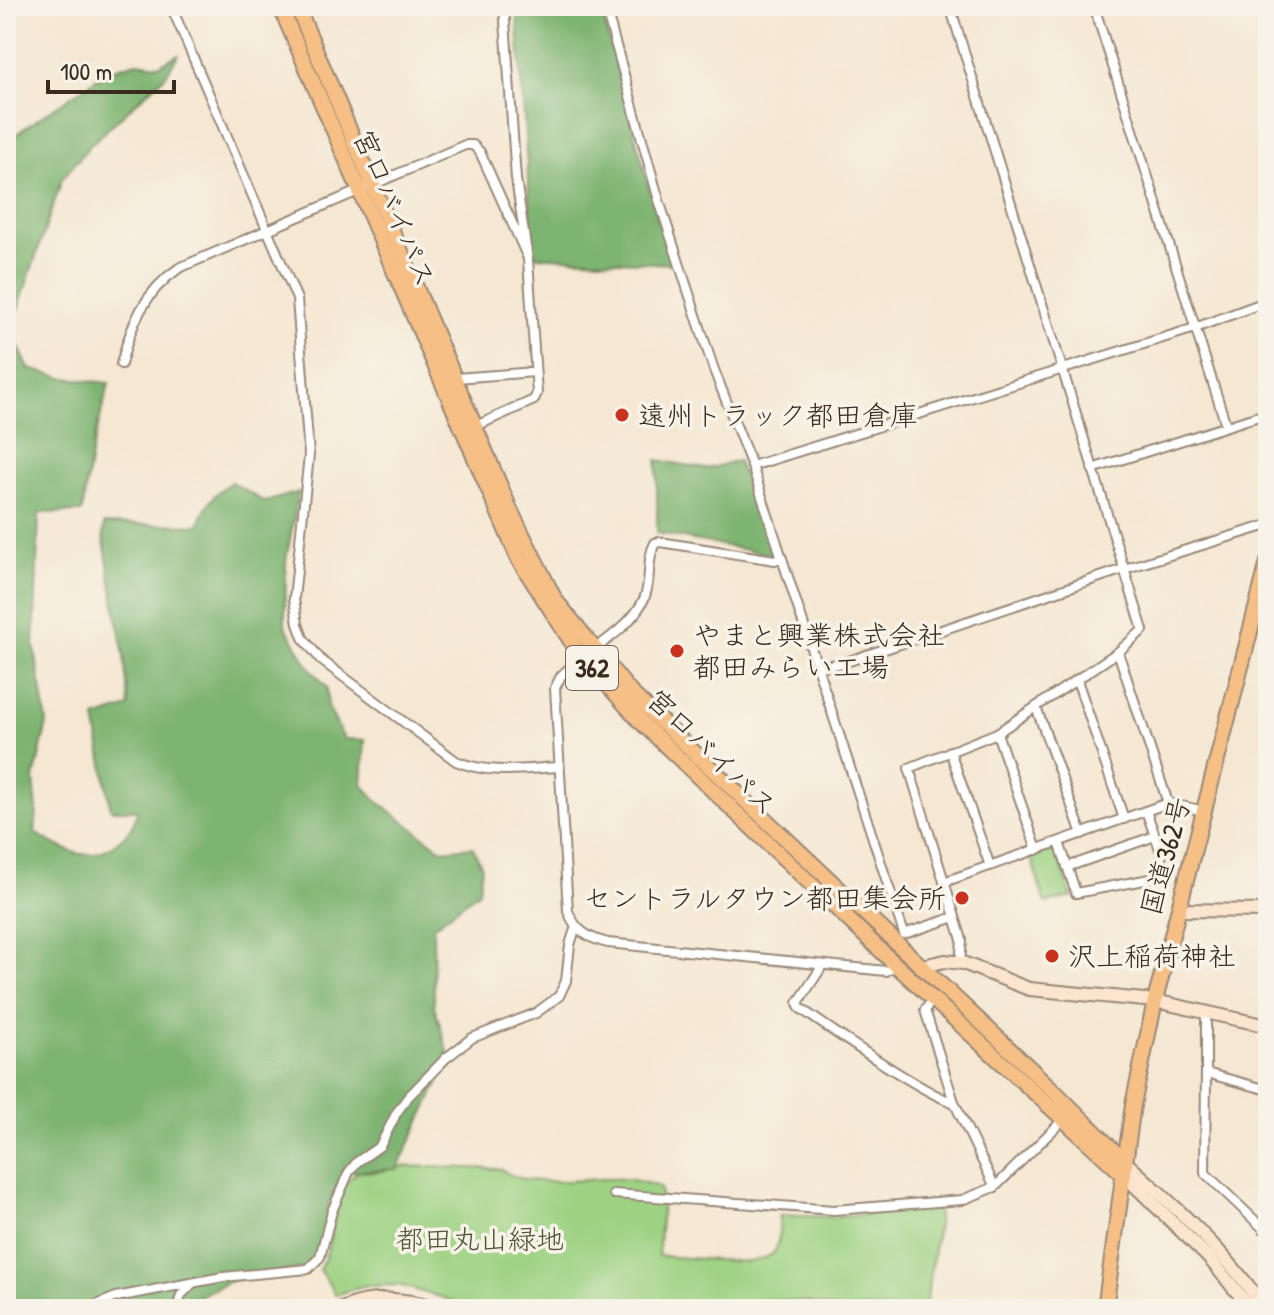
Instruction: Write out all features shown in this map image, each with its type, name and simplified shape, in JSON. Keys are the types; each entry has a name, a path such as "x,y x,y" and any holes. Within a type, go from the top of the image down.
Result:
{"highway":[{"name":"宮口バイパス","path":"280,6 456,378 511,512 555,600 587,652 1056,1093 1125,1168"},
{"name":"宮口バイパス","path":"297,6 366,188 519,560 640,721 1063,1120 1125,1168"},
{"name":"国道362号","path":"1105,1309 1133,1105 1155,1001 1268,562"}],"street":[{"path":"171,6 297,299 309,455 294,599 303,638 321,660 456,761 497,770 558,767"},
{"path":"476,426 534,400 537,393 527,256 516,179 504,6"},
{"path":"605,6 658,197 714,370 752,466 904,934 955,917"},
{"path":"950,6 1143,630 1118,652 997,733 909,768 962,940 960,962"},
{"path":"1094,6 1226,425"},
{"path":"121,364 133,323 147,300 161,282 188,263 465,145 473,145 480,152 527,256"},
{"path":"752,466 1195,328 1268,301"},
{"path":"456,378 535,372"},
{"path":"1092,469 1268,413"},
{"path":"818,667 843,663 1124,569 1268,525"},
{"path":"781,558 775,560 655,543 648,588 639,606 626,624 587,652 561,676 555,688 567,904 576,926 590,938 608,943 886,971 897,966"},
{"path":"1118,652 1168,803"},
{"path":"1077,680 1124,819"},
{"path":"1036,707 1082,834"},
{"path":"997,733 1037,850"},
{"path":"950,751 990,866"},
{"path":"944,882 1168,803 1204,811"},
{"path":"1059,842 1076,893 1155,878 1162,855 1146,811"},
{"path":"1067,867 1155,836"},
{"path":"1178,910 1268,911"},
{"path":"87,1309 116,1297 223,1277 308,1269 312,1266 320,1257 332,1211 349,1172 357,1162 380,1146 408,1097 446,1058 472,1038 536,1013 559,996 566,981 570,945 576,926"},
{"path":"922,966 945,961 960,962 1029,989 1155,1001 1268,1026"},
{"path":"823,965 798,1003 800,1008 924,1088 954,1102"},
{"path":"933,999 925,1010 954,1102 995,1187"},
{"path":"1206,1013 1205,1173 1268,1232"},
{"path":"1206,1073 1268,1090"},
{"path":"614,1194 834,1210 962,1200 995,1187 1063,1120"},
{"path":"1125,1168 1210,1259 1251,1309"},
{"path":"1125,1168 1190,1219 1224,1255 1265,1309"},
{"path":"1268,1177 1268,1232"},
{"path":"177,1309 181,1295 191,1285"},
{"path":"342,1309 354,1303 393,1299 441,1309"}],"green space":[{"path":"547,6 600,6 670,264 533,256 517,14"},
{"path":"179,54 165,76 90,145 62,179 11,330 29,369 64,378 109,383 91,454 82,512 39,513 34,645 47,723 34,779 37,810 35,833 70,851 91,854 118,842 135,819 137,810 111,810 95,718 129,707 124,656 103,535 104,524 199,525 210,500 231,482 265,502 299,492 286,560 285,625 306,663 327,688 328,707 344,739 365,740 362,784 377,801 442,850 473,847 482,867 479,891 433,927 434,1005 450,1059 397,1169 345,1172 329,1202 324,1245 309,1267 232,1280 172,1309 6,1309 6,141 108,71 136,62 159,65"},
{"path":"657,460 706,469 738,461 773,555 657,533"},
{"path":"1056,848 1072,897 1045,903 1031,857"},
{"name":"都田丸山緑地","path":"398,1166 501,1169 527,1180 559,1182 628,1179 660,1187 662,1206 658,1256 748,1262 760,1260 776,1248 780,1215 834,1217 935,1209 938,1224 925,1309 837,1309 806,1302 770,1300 719,1309 468,1309 444,1298 398,1285 362,1286 336,1295 319,1269 325,1259 341,1193 357,1172 379,1172"}],"place":[{"name":"遠州トラック都田倉庫","path":"622,415"},
{"name":"やまと興業株式会社 都田みらい工場","path":"677,651"},
{"name":"セントラルタウン都田集会所","path":"962,898"},
{"name":"沢上稲荷神社","path":"1052,956"}]}
